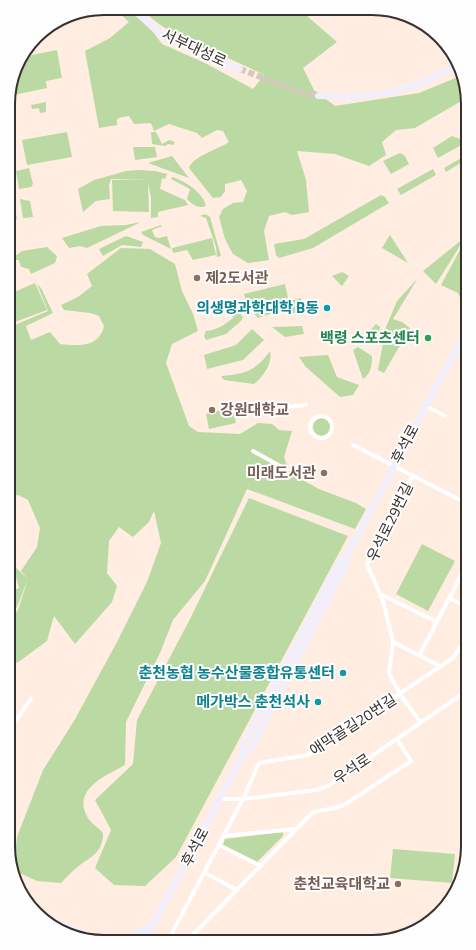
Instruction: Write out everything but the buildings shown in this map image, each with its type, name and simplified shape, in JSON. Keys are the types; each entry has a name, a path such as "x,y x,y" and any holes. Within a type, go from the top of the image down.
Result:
{"street":[{"name":"서부대성로","path":"139,15 158,31 190,49 240,69"},
{"path":"318,96 350,97 377,95 414,85 453,67"},
{"name":"후석로","path":"148,935 220,799 244,752 244,745 340,561 346,557 461,340"},
{"path":"287,407 306,405"},
{"path":"426,406 445,416"},
{"path":"318,416 328,419 332,427 330,433 320,438 313,435 310,428 312,421 318,416"},
{"path":"353,445 461,500"},
{"path":"253,451 287,470"},
{"name":"우석로29번길","path":"413,475 367,564 380,594 393,642 389,673 400,694 421,723"},
{"path":"420,654 461,575"},
{"path":"380,594 437,622"},
{"path":"449,598 461,604"},
{"path":"393,642 420,654 440,666"},
{"name":"애막골길20번길","path":"243,799 259,763 308,755 453,658 461,646"},
{"name":"우석로","path":"220,799 243,799 316,790 328,786 461,694"},
{"path":"15,722 31,699"},
{"path":"193,935 313,812 344,805 411,761 397,739"},
{"path":"171,935 243,799"},
{"path":"223,836 296,829"},
{"path":"219,845 261,866"},
{"path":"205,872 237,890"},
{"path":"134,935 142,932 154,923"},
{"path":"67,926 76,930"},
{"path":"151,930 151,935"}],"green space":[{"path":"122,15 135,15 153,32 162,44 205,63 253,89 264,75 183,38 168,30 148,15 306,15 337,42 303,68 314,90 335,106 419,93 457,78 461,101 415,128 396,130 382,142 386,155 369,166 335,154 297,151 306,180 309,212 292,215 285,212 269,216 264,231 269,260 248,263 233,254 225,239 219,217 223,209 233,203 243,202 247,191 241,180 225,184 225,191 221,197 213,198 189,168 191,164 201,156 229,142 223,131 217,130 202,138 197,133 169,124 154,131 151,123 134,124 129,116 117,119 117,125 99,128 85,51 110,38 129,22"},
{"path":"57,50 62,78 46,81 47,88 16,95 18,81 30,55"},
{"path":"46,102 46,112 40,113 39,108 32,109 31,105"},
{"path":"67,132 72,157 27,165 22,140"},
{"path":"151,132 156,132 162,144 169,140 175,142 173,145 168,144 165,146 152,144"},
{"path":"452,136 461,141 461,145 438,158 433,148"},
{"path":"133,147 155,147 157,157 135,160"},
{"path":"400,153 405,156 409,164 391,174 383,161"},
{"path":"172,156 189,178 148,163"},
{"path":"461,158 461,163 446,172 444,168"},
{"path":"29,168 33,184 31,187 19,189 16,171"},
{"path":"433,169 436,175 401,195 397,189"},
{"path":"126,171 155,171 167,174 165,179 162,178 160,189 185,200 188,205 158,212 158,217 151,218 151,197 148,183 149,212 113,211 112,180 148,180 111,179 109,185 110,199 96,201 83,212 78,189 94,180"},
{"path":"172,177 193,188 201,196 206,206 198,207 191,203 187,199 190,189 171,179"},
{"path":"381,195 385,197 389,203 313,248 279,258 276,255 274,244 304,239"},
{"path":"20,199 30,201 33,217 23,218"},
{"path":"15,209 17,219 15,220"},
{"path":"205,214 210,217 221,256 217,257 216,247 206,218 200,216"},
{"path":"141,222 87,248 80,246 69,248 62,238 101,226 126,225"},
{"path":"161,225 162,226 152,230 155,237 159,238 167,236 171,249 143,235 141,232"},
{"path":"390,235 408,263 382,248"},
{"path":"126,236 143,242 141,247 122,245 103,256 99,249"},
{"path":"212,238 216,255 193,260 187,250 173,253 172,248"},
{"path":"459,242 461,243 458,249 436,284 423,271"},
{"path":"47,247 57,256 55,263 31,274 29,269 21,267 19,260 15,260 15,256 22,251"},
{"path":"121,248 150,249 175,264 182,291 193,314 198,331 172,344 166,363 189,426 198,432 240,434 258,423 272,424 279,430 292,431 284,457 290,473 319,489 356,503 366,509 355,529 247,489 205,581 173,620 160,653 126,722 125,765 100,779 87,792 84,799 84,808 88,818 103,833 103,839 99,849 93,856 75,869 61,883 37,881 20,873 15,850 17,837 43,770 74,721 117,642 147,582 161,543 154,511 149,522 133,537 119,527 109,541 107,573 117,586 112,602 75,644 54,616 47,641 17,663 15,661 15,614 18,610 28,579 15,609 15,590 19,588 15,574 15,567 27,578 21,571 37,547 40,528 28,500 18,495 15,496 15,325 48,311 37,284 41,288 53,313 26,326 31,340 50,332 60,344 81,345 93,342 98,338 104,326 99,316 90,313 64,310 61,305 78,297 92,286 87,274"},
{"path":"461,250 461,300 458,293 441,285"},
{"path":"342,272 349,276 342,286 332,276"},
{"path":"418,278 393,319 402,322 410,328 384,373 378,370 386,327 397,301"},
{"path":"35,283 47,310 15,322 15,292"},
{"path":"285,284 288,298 255,307 247,304 244,294"},
{"path":"301,298 302,313 273,313 258,318 253,312"},
{"path":"236,309 243,317 242,320 226,334 206,340 204,336 206,331 227,323 233,318 231,311"},
{"path":"376,324 380,327 377,340 368,333"},
{"path":"302,326 304,334 285,337 272,327"},
{"path":"252,329 264,340 243,360 207,369 204,355 236,345"},
{"path":"358,347 372,356 372,363 368,375 363,379 353,350"},
{"path":"270,351 271,356 269,365 261,378 254,384 224,380 221,376 237,374 255,367"},
{"path":"328,355 337,377 359,385 353,395 340,397 306,367 299,357"},
{"path":"232,407 236,423 209,429 206,414"},
{"path":"322,418 328,421 331,427 328,433 322,436 316,433 313,427 316,421"},
{"path":"249,498 348,536 176,857 145,886 114,885 95,868 111,830 95,800 133,764 137,720 190,619"},
{"path":"422,544 455,561 428,611 396,594"},
{"path":"283,832 283,836 257,862 223,845 225,839"},
{"path":"393,849 455,854 452,883 390,878"}],"tunnel":[{"path":"240,69 292,89 318,96"}],"place":[{"name":"제2도서관","path":"197,278"},
{"name":"의생명과학대학 B동","path":"327,308"},
{"name":"백령 스포츠센터","path":"428,338"},
{"name":"강원대학교","path":"212,410"},
{"name":"미래도서관","path":"324,473"},
{"name":"춘천농협 농수산물종합유통센터","path":"343,673"},
{"name":"메가박스 춘천석사","path":"318,702"},
{"name":"춘천교육대학교","path":"398,884"}]}
